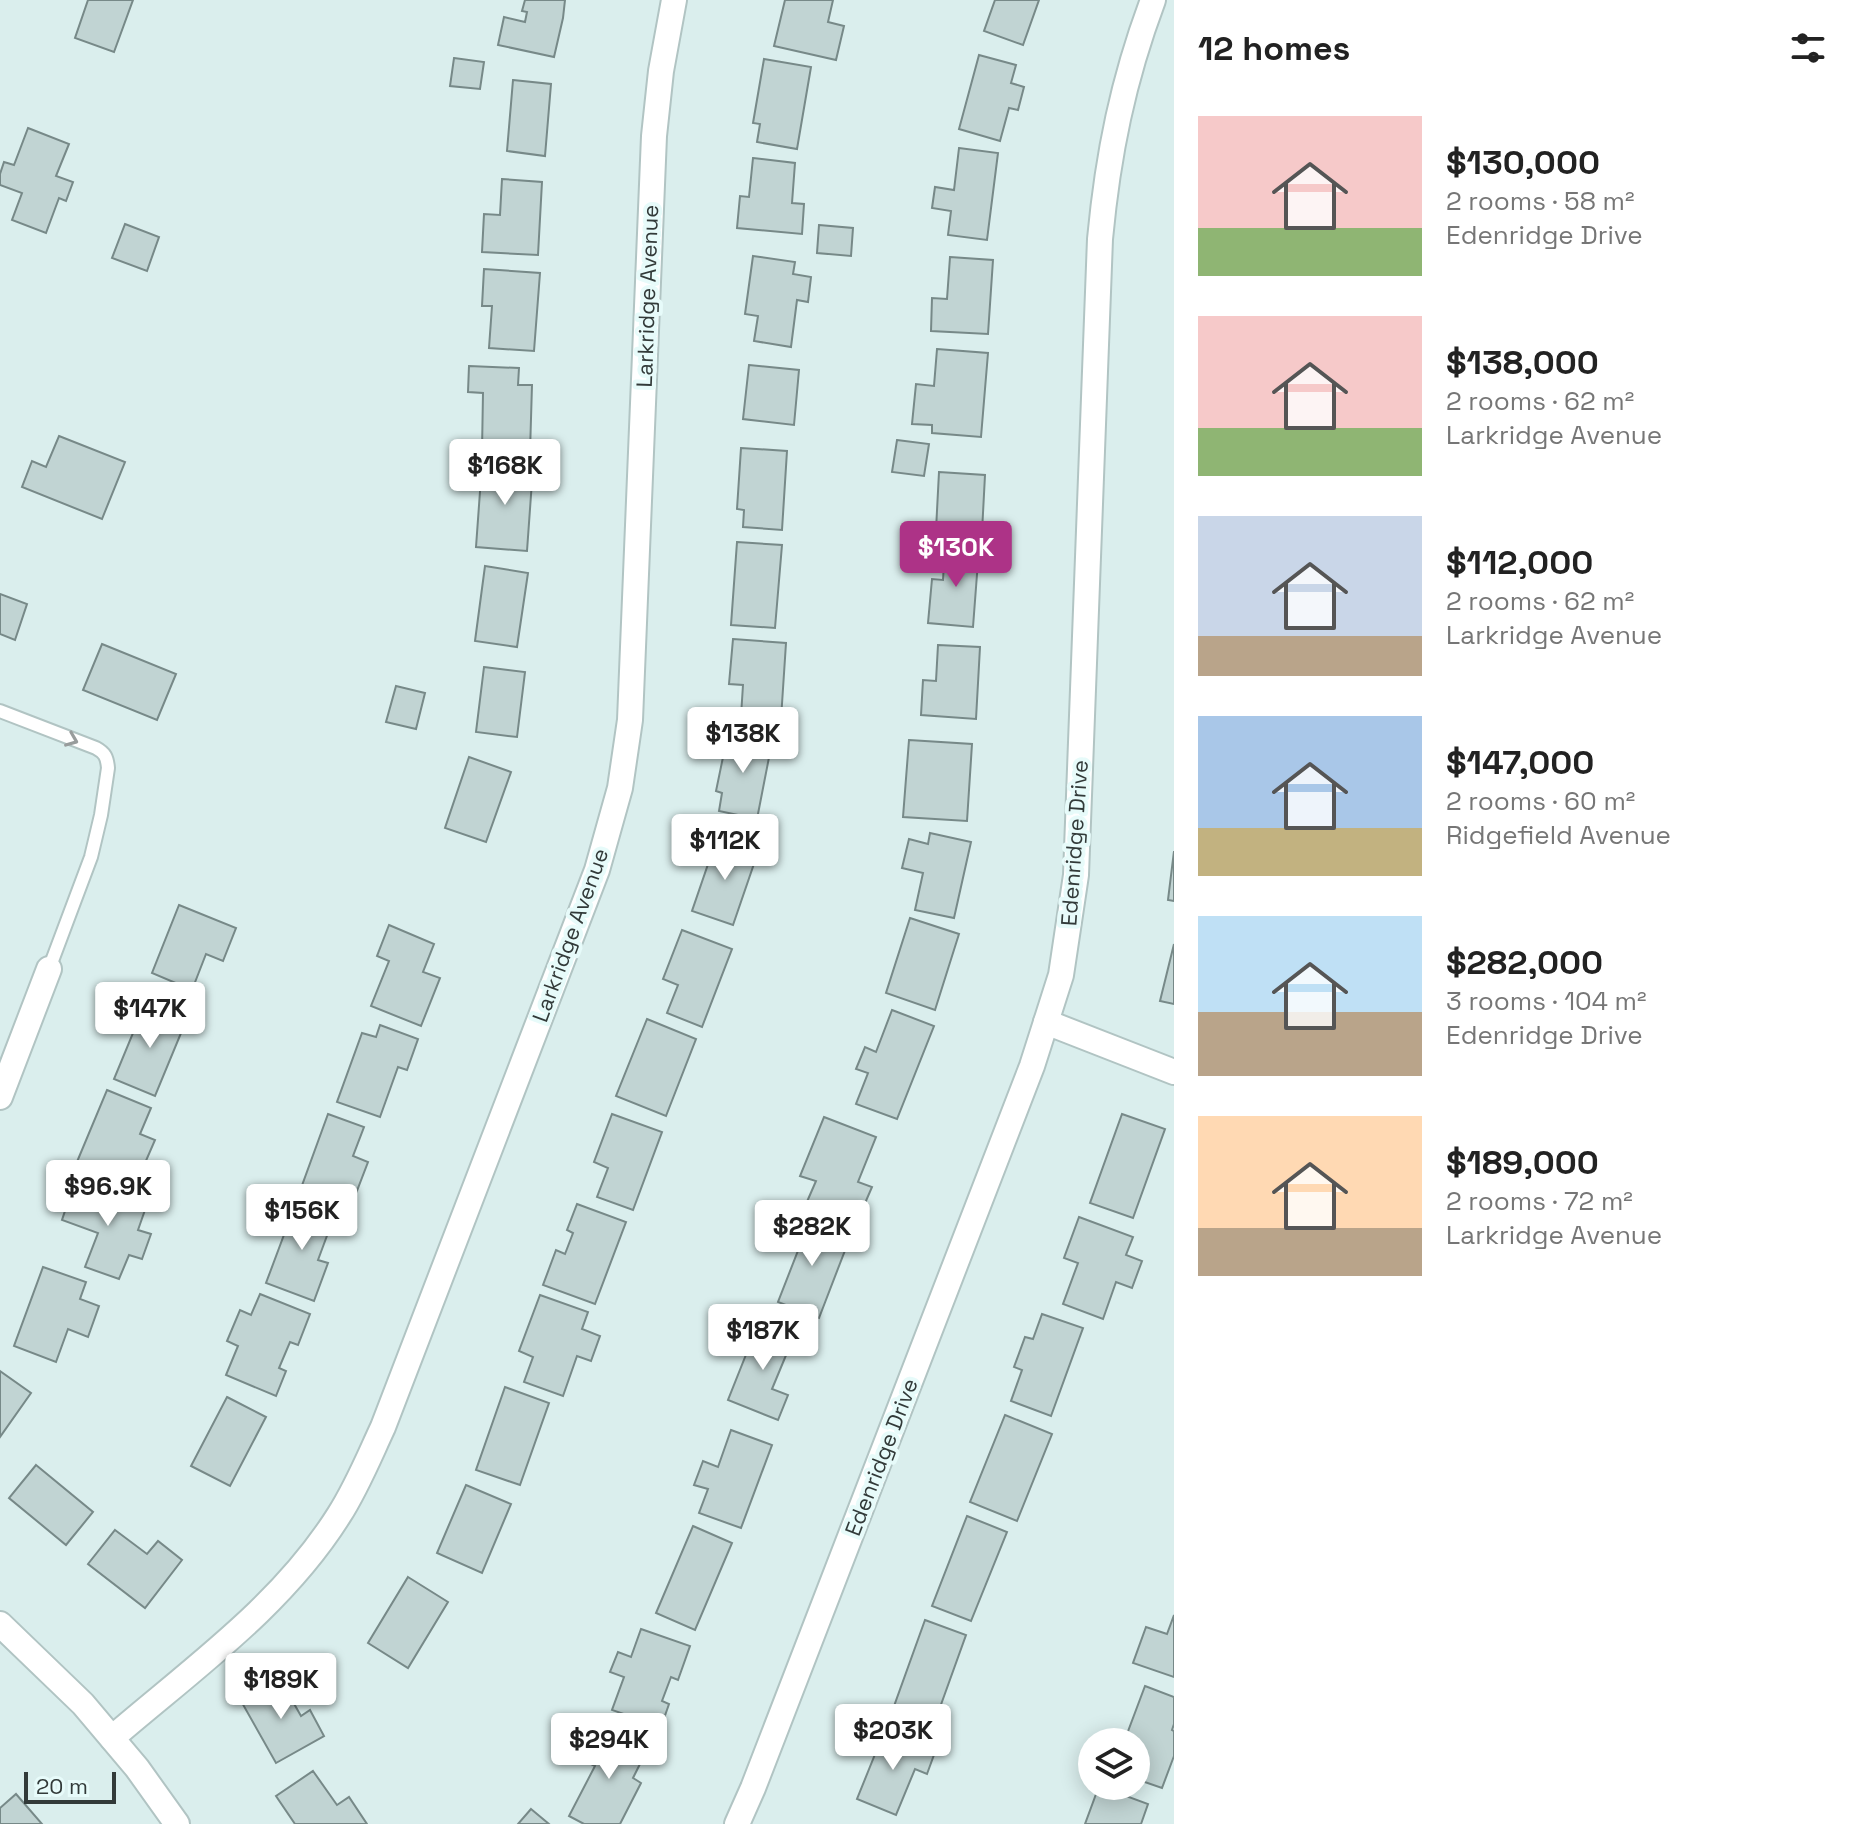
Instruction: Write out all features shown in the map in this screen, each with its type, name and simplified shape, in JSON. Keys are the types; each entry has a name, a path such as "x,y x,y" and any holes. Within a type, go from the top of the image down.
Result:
{"street":[{"name":"Larkridge Avenue","path":"112,1738 281,1590 317,1547 355,1488 383,1427 597,870 620,788 630,720 654,136 661,71 674,0"},
{"name":"Edenridge Drive","path":"737,1824 1032,1066 1061,975 1076,875 1100,239 1117,115 1153,0"},
{"path":"0,1097 49,969"},
{"path":"1046,1022 1174,1072"},
{"path":"0,1624 83,1704 137,1768 177,1824"}],"lane":[{"path":"0,711 96,748 107,757 106,783 91,857 49,969"}],"building":[{"path":"88,0 133,0 114,52 75,38"},
{"path":"525,0 565,0 554,57 498,45 504,17 525,22 527,12 522,11"},
{"path":"785,0 833,0 828,22 844,26 836,60 774,46"},
{"path":"995,0 1039,0 1023,45 984,31"},
{"path":"979,55 1016,65 1011,83 1024,87 1018,110 1009,108 1000,141 959,129"},
{"path":"454,58 484,62 480,89 450,86"},
{"path":"764,59 811,67 797,149 757,142 760,124 753,123"},
{"path":"513,80 551,84 545,156 507,151"},
{"path":"28,128 69,144 56,176 73,182 66,201 59,198 46,233 12,220 22,193 0,185 4,162 14,165"},
{"path":"959,148 998,153 987,240 948,235 951,211 932,208 935,187 954,190"},
{"path":"753,158 795,163 792,203 804,204 802,234 737,228 740,196 749,197"},
{"path":"502,179 542,182 538,255 482,252 484,214 500,215"},
{"path":"125,224 159,237 147,271 112,258"},
{"path":"819,225 853,228 851,256 817,253"},
{"path":"753,256 795,262 793,274 811,277 808,302 797,300 791,347 754,341 758,316 745,314"},
{"path":"950,257 993,260 988,334 931,331 932,298 947,299"},
{"path":"484,269 540,273 534,351 489,348 492,306 482,306"},
{"path":"937,349 988,353 981,437 932,433 932,425 912,424 916,384 934,386"},
{"path":"749,365 799,370 794,425 743,419"},
{"path":"469,366 519,368 518,385 532,385 530,452 482,451 483,393 468,392"},
{"path":"59,436 125,462 102,519 22,487 32,461 46,467"},
{"path":"897,440 929,444 924,476 892,472"},
{"path":"741,448 787,451 782,530 743,527 744,510 737,509"},
{"path":"482,464 533,467 527,551 476,547"},
{"path":"939,472 985,475 982,532 936,530"},
{"path":"737,542 782,545 775,628 731,625"},
{"path":"945,546 979,548 973,627 928,623 932,579 943,580"},
{"path":"485,566 528,573 517,647 475,641"},
{"path":"0,594 27,604 15,640 0,634"},
{"path":"733,639 786,643 781,719 741,716 743,685 729,684"},
{"path":"102,644 176,674 157,720 83,690"},
{"path":"938,645 980,647 976,719 921,715 923,680 936,681"},
{"path":"484,667 525,672 517,737 476,732"},
{"path":"396,686 425,693 416,729 386,722"},
{"path":"728,733 772,742 757,819 719,811 722,793 716,791"},
{"path":"909,740 972,744 967,821 903,817"},
{"path":"469,757 511,772 486,842 445,828"},
{"path":"930,833 971,842 954,918 915,910 923,873 902,868 909,839 928,844"},
{"path":"717,838 758,852 733,925 692,911"},
{"path":"1174,851 1174,901 1168,900"},
{"path":"179,905 236,928 223,961 206,954 192,990 152,973"},
{"path":"910,918 959,934 935,1010 886,993"},
{"path":"389,925 434,944 423,972 440,978 421,1026 371,1006 389,961 377,956"},
{"path":"682,930 732,949 702,1027 667,1013 678,985 663,979"},
{"path":"1174,944 1174,1004 1160,1001"},
{"path":"145,1004 186,1021 155,1096 114,1079"},
{"path":"892,1010 934,1026 897,1119 856,1104 868,1073 856,1069 865,1047 876,1052"},
{"path":"647,1019 696,1039 666,1116 616,1096"},
{"path":"380,1025 418,1039 407,1070 398,1067 380,1117 337,1102 362,1033 376,1037"},
{"path":"107,1090 151,1108 140,1134 155,1140 132,1193 74,1169"},
{"path":"328,1114 364,1127 353,1156 368,1162 350,1209 300,1191"},
{"path":"612,1114 662,1132 633,1210 597,1197 608,1168 594,1162"},
{"path":"1122,1114 1165,1129 1133,1218 1090,1203"},
{"path":"824,1117 876,1137 858,1182 872,1187 856,1224 806,1204 816,1181 800,1176"},
{"path":"75,1181 146,1207 138,1230 151,1234 142,1259 129,1255 119,1279 85,1267 98,1233 62,1220"},
{"path":"297,1200 335,1214 318,1260 328,1263 314,1301 266,1283"},
{"path":"577,1204 626,1222 595,1304 543,1285 556,1250 565,1254 573,1233 567,1230"},
{"path":"1079,1217 1133,1237 1126,1255 1142,1261 1132,1288 1116,1282 1103,1319 1063,1304 1078,1263 1064,1258"},
{"path":"795,1219 849,1240 819,1318 778,1302 799,1248 786,1243"},
{"path":"43,1267 86,1282 80,1299 99,1306 88,1337 68,1329 56,1362 14,1346"},
{"path":"260,1294 310,1314 298,1345 290,1342 279,1368 286,1371 276,1396 226,1375 238,1346 227,1341 240,1310 251,1315"},
{"path":"540,1295 588,1312 582,1329 600,1336 591,1361 577,1356 563,1396 524,1382 533,1357 519,1351"},
{"path":"1042,1314 1083,1328 1051,1416 1011,1401 1022,1370 1014,1367 1025,1337 1033,1339"},
{"path":"759,1322 794,1336 772,1389 788,1395 778,1420 728,1400"},
{"path":"0,1371 31,1393 0,1437"},
{"path":"505,1387 549,1403 520,1485 476,1470"},
{"path":"227,1397 266,1417 230,1486 191,1466"},
{"path":"1005,1415 1052,1434 1017,1521 970,1502"},
{"path":"731,1430 772,1445 741,1528 699,1513 708,1489 694,1485 703,1461 718,1467"},
{"path":"36,1465 93,1512 66,1545 9,1498"},
{"path":"466,1485 511,1504 482,1573 437,1553"},
{"path":"967,1516 1007,1532 971,1621 932,1606"},
{"path":"693,1526 732,1543 695,1630 656,1613"},
{"path":"115,1530 147,1554 158,1541 182,1560 145,1608 88,1564"},
{"path":"408,1577 448,1602 408,1668 368,1643"},
{"path":"1174,1615 1174,1677 1133,1663 1146,1627 1167,1634"},
{"path":"925,1620 966,1635 934,1724 893,1709"},
{"path":"641,1629 690,1646 678,1680 671,1677 662,1701 669,1704 661,1727 612,1710 624,1677 610,1672 618,1652 631,1657"},
{"path":"280,1679 301,1716 310,1710 324,1736 276,1763 241,1701"},
{"path":"1145,1686 1174,1697 1174,1756 1162,1788 1150,1784 1150,1728 1129,1728"},
{"path":"600,1728 646,1752 633,1778 641,1783 620,1824 584,1824 569,1816 595,1766 583,1760"},
{"path":"884,1732 935,1752 927,1774 915,1769 896,1815 857,1799"},
{"path":"313,1771 337,1805 349,1797 367,1824 295,1824 276,1796"},
{"path":"16,1794 42,1824 0,1824 0,1808"},
{"path":"1094,1800 1137,1800 1148,1804 1141,1824 1085,1824"},
{"path":"531,1809 549,1824 518,1824"}]}
